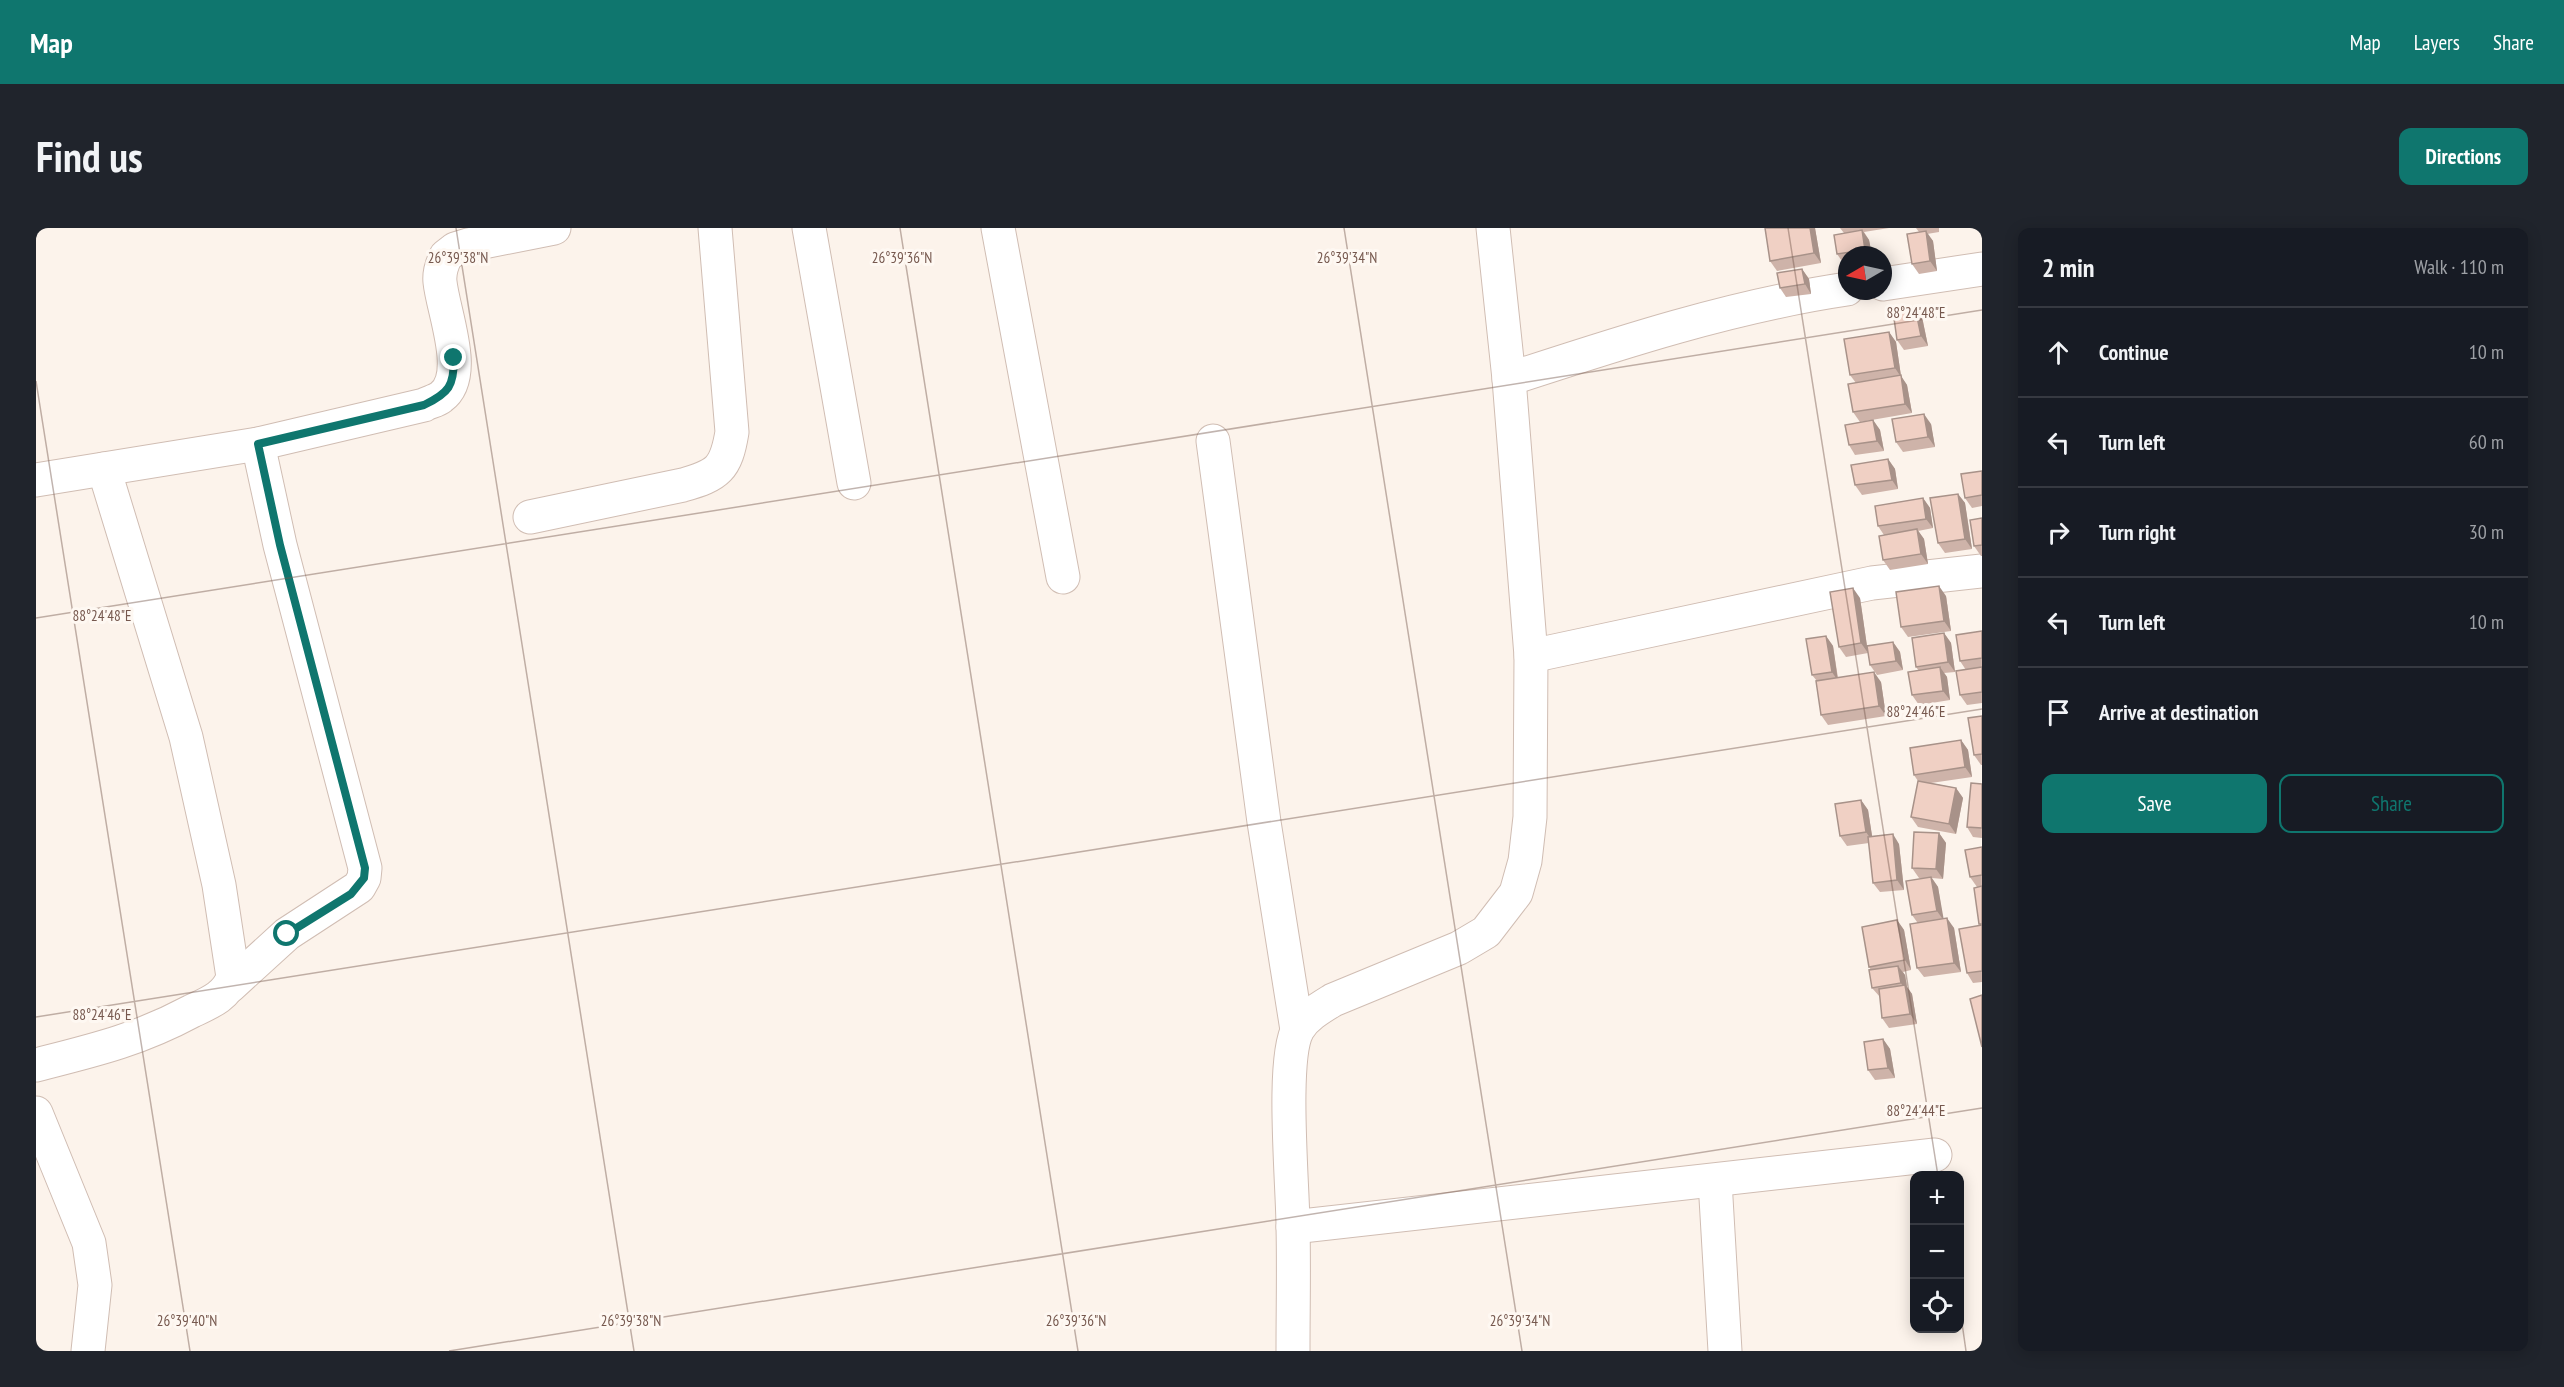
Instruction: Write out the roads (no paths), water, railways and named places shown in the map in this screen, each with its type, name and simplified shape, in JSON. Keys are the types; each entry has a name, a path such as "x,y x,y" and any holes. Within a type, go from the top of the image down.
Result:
{"street":[{"path":"36,480 258,444 424,405 441,397 450,387 454,366 440,281 446,256 455,249 468,245 554,228"},
{"path":"530,517 683,485 699,480 722,468 729,450 732,432 715,228"},
{"path":"809,228 854,483"},
{"path":"998,228 1063,577"},
{"path":"1297,1030 1314,1011 1333,1000 1468,943 1486,932 1515,894 1525,861 1530,816 1531,656 1509,380 1493,228"},
{"path":"1892,283 1982,269"},
{"path":"1509,380 1625,341 1805,295 1838,290"},
{"path":"1213,441 1264,822 1297,1030 1290,1066 1293,1351"},
{"path":"36,1065 117,1045 157,1030 210,1002 287,934 359,887 364,878 365,868 280,545 258,444"},
{"path":"104,469 186,737 219,885 233,966 230,986"},
{"path":"1531,656 1872,583 1982,571"},
{"path":"36,1113 90,1243 95,1285 88,1351"},
{"path":"1293,1227 1935,1155"},
{"path":"1714,1181 1725,1351"}]}
